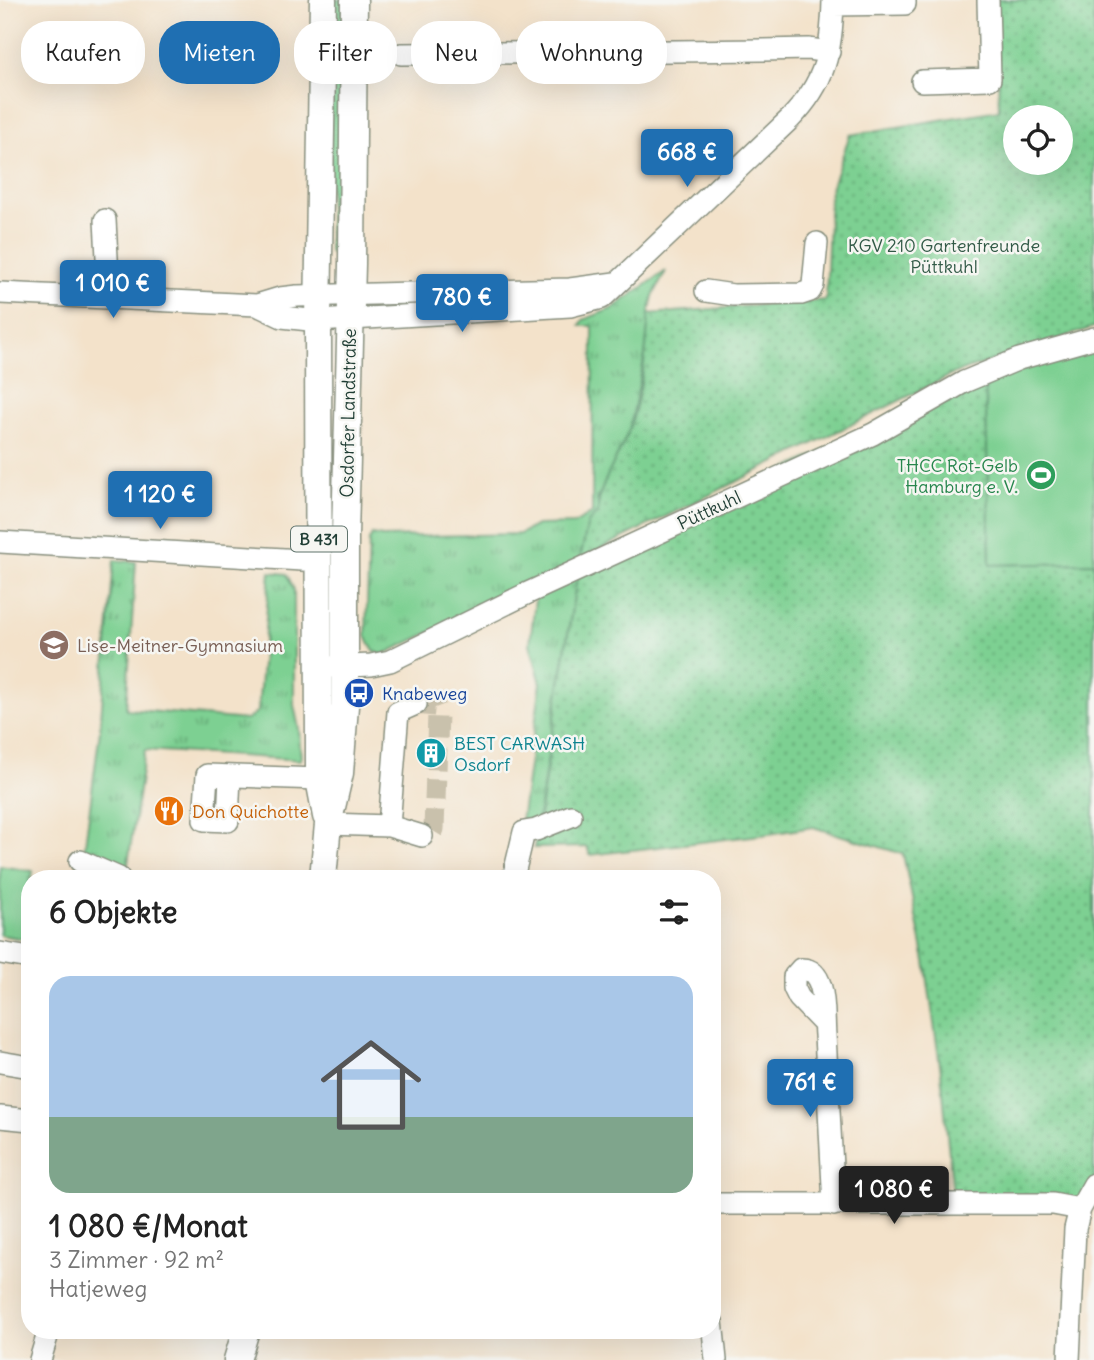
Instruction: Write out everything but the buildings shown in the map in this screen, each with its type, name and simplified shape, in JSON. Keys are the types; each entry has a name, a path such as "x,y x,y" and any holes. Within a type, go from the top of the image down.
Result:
{"main road":[{"name":"Osdorfer Landstraße","path":"323,0 318,308 319,561 331,667 345,706 340,773 328,824 324,870"},
{"name":"Osdorfer Landstraße","path":"328,824 319,779 331,667 351,307 354,0"}],"street":[{"path":"0,293 257,305 282,317 318,308 351,307 570,306 592,310 803,106 818,82 829,52 833,3 905,4 905,0"},
{"path":"922,81 990,79 988,0"},
{"path":"401,54 785,50 829,52"},
{"path":"105,220 107,298"},
{"path":"706,291 733,295 802,294 810,291 813,285 817,243"},
{"path":"351,307 598,287 620,281"},
{"name":"Püttkuhl","path":"331,667 390,661 528,593 873,434 964,382 1019,359 1094,338"},
{"path":"0,542 319,561"},
{"path":"383,826 407,708"},
{"path":"230,776 319,779"},
{"path":"515,870 524,832 571,816"},
{"path":"328,824 383,826 422,835"},
{"path":"80,861 101,870"},
{"path":"0,953 21,956"},
{"path":"824,1024 834,1205"},
{"path":"0,1062 21,1066"},
{"path":"0,1117 21,1119"},
{"path":"1069,1360 1075,1229 1080,1209 1094,1184"},
{"path":"721,1204 1054,1204 1080,1209"},
{"path":"40,1360 46,1339"},
{"path":"714,1339 716,1360"}],"green space":[{"path":"332,0 343,0 343,21 332,21"},
{"name":"KGV 210 Gartenfreunde Püttkuhl","path":"996,0 1094,0 1094,327 955,373 580,559 588,522 598,512 602,490 626,437 638,399 649,314 826,300 830,191 850,135 999,110"},
{"path":"331,84 342,84 340,253 329,253"},
{"path":"666,271 653,296 646,350 630,428 598,498 598,512 580,559 536,830 517,849 541,683 530,644 537,582 382,655 374,651 366,636 369,541 372,535 520,534 537,525 574,524 592,513 593,326 580,326 583,320 611,309"},
{"name":"THCC Rot-Gelb Hamburg e. V.","path":"1094,338 1094,563 990,565 985,372"},
{"path":"985,372 990,565 1094,563 1094,1185 1080,1209 954,1205 941,1072 925,961 903,854 813,827 590,855 587,847 534,848 578,571"},
{"path":"114,560 136,562 126,709 247,720 258,711 270,572 287,574 294,590 294,705 301,760 145,750 127,870 82,870 100,730"},
{"path":"0,866 26,870 21,870 21,938 0,935"}],"tunnel":[{"path":"416,704 435,706 438,714 434,829 431,834 422,836"}],"place":[{"name":"THCC Rot-Gelb Hamburg e. V.","path":"1041,475"},
{"name":"Lise-Meitner-Gymnasium","path":"54,645"},
{"name":"Knabeweg","path":"359,693"},
{"name":"BEST CARWASH Osdorf","path":"431,753"},
{"name":"Don Quichotte","path":"169,811"}]}
